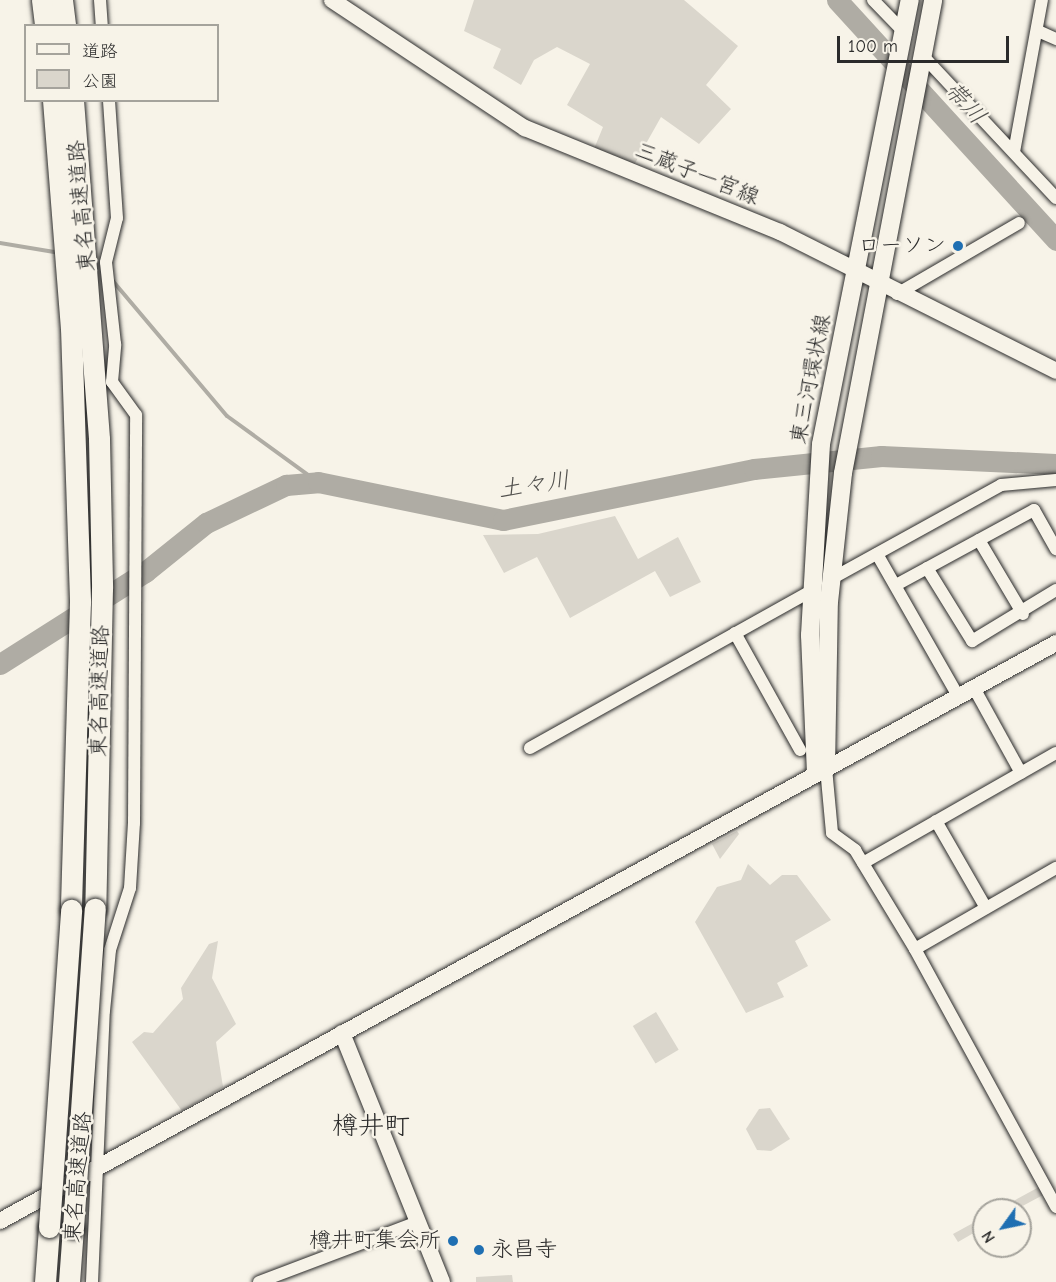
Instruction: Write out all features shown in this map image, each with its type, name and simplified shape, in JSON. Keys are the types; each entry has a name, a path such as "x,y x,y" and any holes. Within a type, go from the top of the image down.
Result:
{"highway":[{"path":"42,0 45,24"},
{"path":"62,0 65,24"},
{"name":"東名高速道路","path":"53,102 76,243 95,390 102,588 95,909 69,1282"},
{"name":"東名高速道路","path":"45,1282 71,910 81,602 74,391 76,243 73,102"}],"main road":[{"name":"東三河環状線","path":"821,770 811,591 821,444 896,93 910,0"},
{"path":"821,770 831,579 843,473 924,57 933,0"}],"street":[{"path":"100,0 102,24"},
{"name":"三蔵子一宮線","path":"332,0 525,128 780,232 897,294 1056,371"},
{"path":"873,0 906,34"},
{"path":"1014,152 1042,0"},
{"path":"1038,31 1056,39"},
{"path":"924,57 1056,198"},
{"path":"92,1282 94,1166 110,950 130,888 135,568 136,415 112,382 115,345 106,262 117,218 109,102"},
{"path":"897,294 1019,223"},
{"path":"831,579 1001,485 1056,480"},
{"path":"896,585 1034,510 1056,549"},
{"path":"979,540 1023,614"},
{"path":"877,554 958,696"},
{"path":"927,568 972,641 1023,614 1056,590"},
{"path":"530,748 811,591"},
{"path":"735,633 800,750"},
{"path":"0,1221 94,1166 1056,643"},
{"path":"974,688 1021,773"},
{"path":"863,863 1056,753"},
{"path":"821,770 832,833 863,863 915,949 1056,1207"},
{"path":"936,821 986,908"},
{"path":"915,949 1056,868"},
{"path":"342,1033 442,1282"},
{"path":"259,1282 418,1222"}],"green space":[{"path":"474,0 684,0 738,46 706,85 731,109 699,144 661,117 634,165 594,149 603,127 567,105 590,64 557,47 534,60 521,85 493,68 501,49 464,31"},
{"path":"615,516 638,559 678,537 701,582 670,597 655,571 570,618 537,557 504,573 483,535 538,534"},
{"path":"737,831 739,834 720,859 712,844"},
{"path":"748,864 770,885 782,875 797,875 831,920 795,941 808,966 777,983 784,997 746,1013 695,922 717,887 741,880"},
{"path":"218,941 212,978 236,1024 216,1042 223,1087 182,1111 132,1042 144,1032 153,1033 183,999 181,988 209,944"},
{"path":"656,1012 679,1050 656,1064 633,1026"},
{"path":"770,1108 790,1139 771,1151 757,1150 746,1129 759,1109"},
{"path":"1039,1187 1043,1195 1032,1201 1032,1198 1019,1198"},
{"path":"972,1224 972,1234 958,1242 953,1234"},
{"path":"512,1275 513,1282 476,1282 476,1277"}],"waterway":[{"name":"帯川","path":"837,0 1056,240"},
{"path":"0,243 60,253"},
{"path":"112,280 227,416 318,482"},
{"name":"土々川","path":"0,664 145,572 206,523 286,485 318,482 503,520 754,469 881,456 1056,464"}],"place":[{"name":"ローソン","path":"958,246"},
{"name":"樽井町集会所","path":"453,1241"},
{"name":"永昌寺","path":"479,1250"}],"district":[{"name":"樽井町","path":"371,1127"}]}
